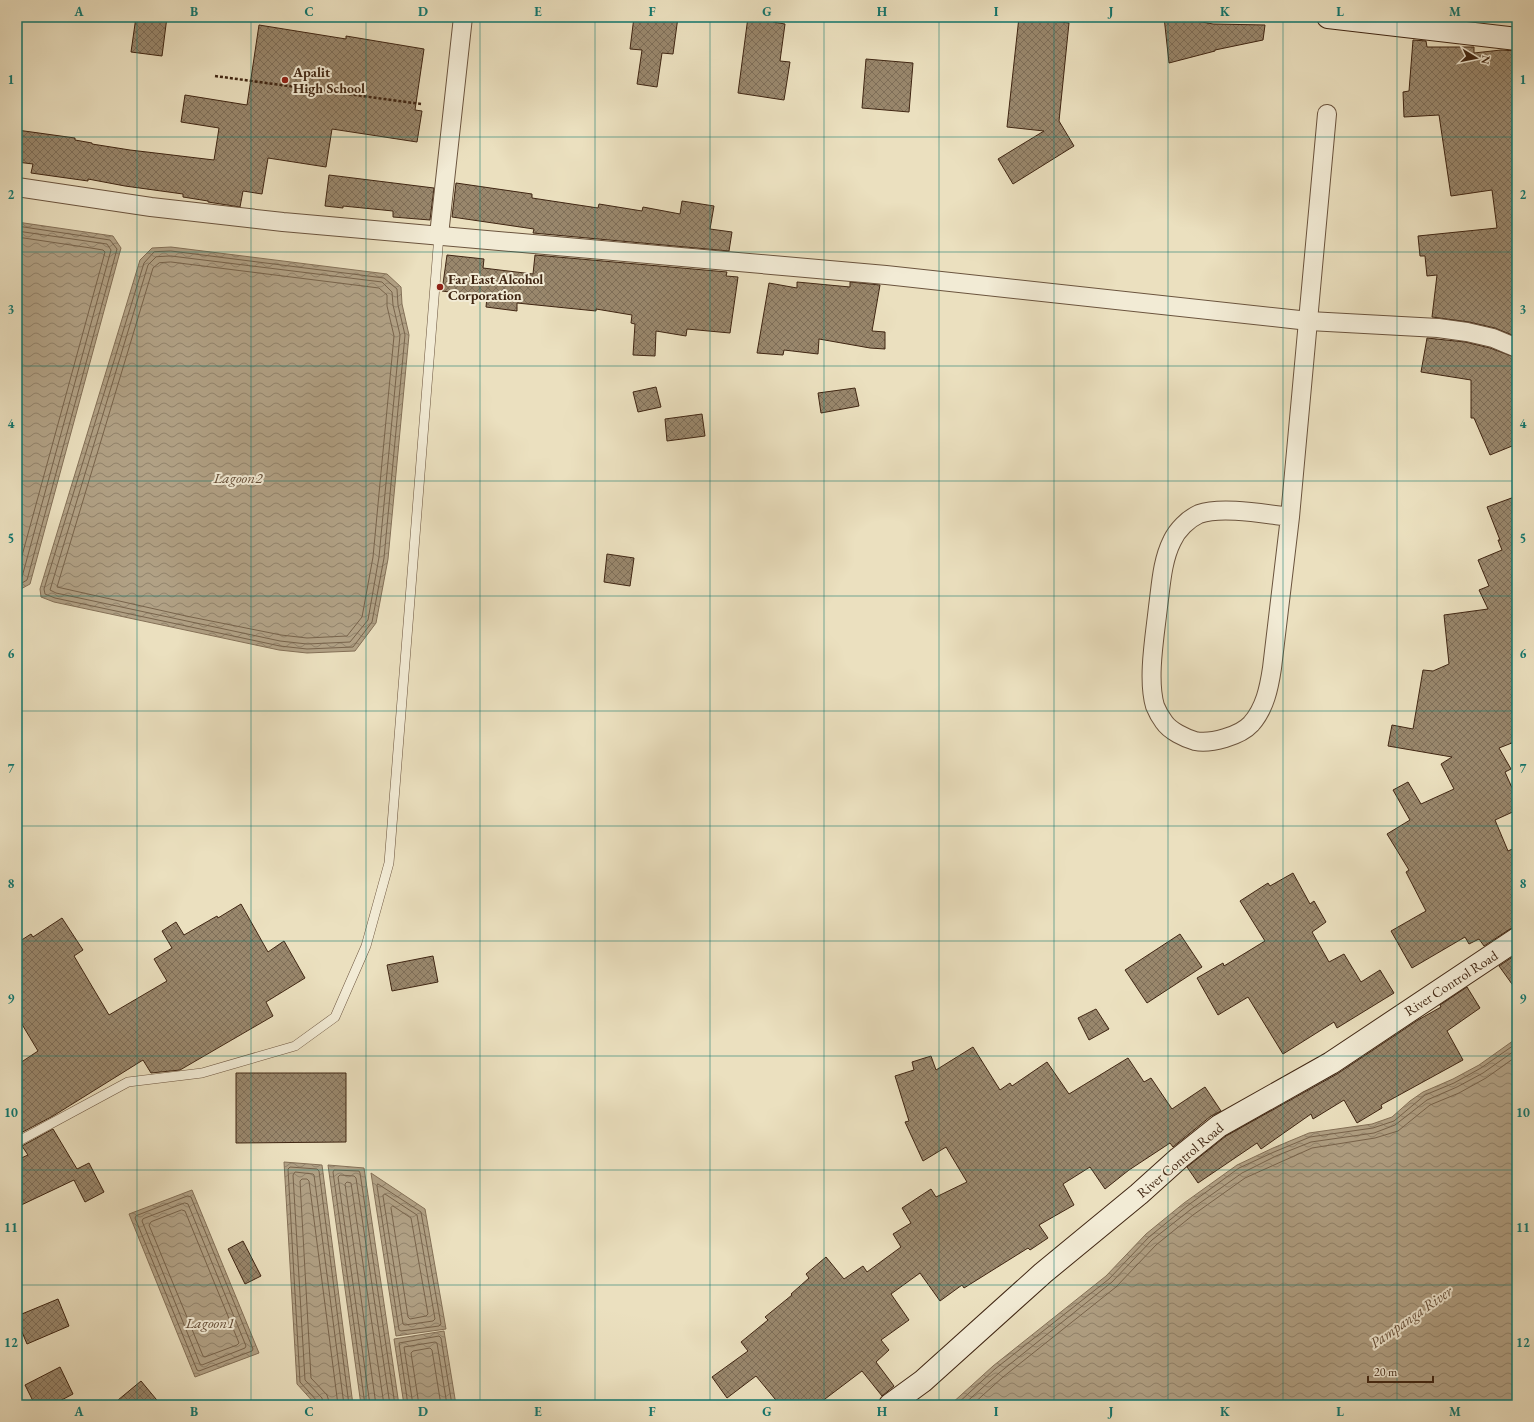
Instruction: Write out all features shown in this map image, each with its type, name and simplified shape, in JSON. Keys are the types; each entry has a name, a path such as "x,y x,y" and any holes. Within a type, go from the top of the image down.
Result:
{"street":[{"path":"439,235 463,17"},
{"path":"1328,17 1517,39"},
{"path":"1290,517 1217,510 1199,514 1183,525 1172,541 1164,567 1154,645 1152,684 1155,706 1165,723 1177,733 1195,741 1214,741 1234,735 1250,725 1262,706 1268,691 1290,517 1327,114"},
{"path":"17,188 151,207 261,220 886,275 1309,321 1438,328 1467,332 1493,338 1517,348"},
{"name":"River Control Road","path":"890,1405 923,1381 1043,1273 1219,1126 1330,1063 1517,939"}],"lane":[{"path":"17,1142 128,1082 202,1073 295,1046 335,1017 366,946 390,864 439,235"}],"path":[{"path":"215,76 421,104"}],"water":[{"path":"17,222 113,236 121,248 30,584 19,590 17,589"},
{"name":"Lagoon2","path":"171,247 387,274 401,287 402,304 409,335 388,559 376,623 355,651 307,653 279,650 54,602 41,597 40,589 140,260 152,248"},
{"name":"Pampanga River","path":"1517,1038 1517,1405 950,1405 993,1366 1106,1276 1146,1234 1184,1203 1237,1165 1309,1133 1372,1124 1392,1117 1423,1092 1453,1079 1479,1065"},
{"path":"284,1162 322,1165 353,1405 316,1405 297,1384"},
{"path":"328,1165 364,1168 399,1405 361,1405"},
{"path":"371,1173 425,1209 446,1329 396,1336"},
{"name":"Lagoon1","path":"192,1190 259,1353 195,1377 129,1214"},
{"path":"444,1331 456,1405 404,1405 394,1339"}],"building":[{"path":"136,17 167,17 162,56 131,52"},
{"path":"634,17 678,17 673,54 662,53 657,87 637,84 642,50 630,49"},
{"path":"748,17 773,17 773,22 785,24 780,61 790,62 784,100 738,93"},
{"path":"1019,17 1069,23 1059,121 1074,146 1013,184 998,159 1044,131 1007,127"},
{"path":"1164,17 1175,17 1213,24 1265,25 1263,40 1215,50 1169,63"},
{"path":"259,25 346,39 346,36 424,49 415,110 422,111 417,142 332,129 326,167 268,158 262,194 243,191 240,207 183,197 183,194 88,179 88,181 31,173 33,164 17,162 17,130 75,138 75,140 92,144 130,150 214,160 219,128 181,122 185,95 247,105"},
{"path":"1413,40 1426,41 1427,47 1474,47 1474,53 1501,50 1517,51 1517,337 1495,328 1469,322 1432,317 1437,275 1427,276 1425,256 1420,256 1418,236 1497,228 1492,190 1451,196 1439,115 1404,117 1403,92 1409,91"},
{"path":"866,59 913,63 909,112 862,108"},
{"path":"329,175 434,188 430,220 393,217 393,211 343,206 343,208 325,206"},
{"path":"456,183 532,194 532,198 598,208 599,204 642,211 643,207 680,214 682,201 714,206 710,229 732,232 729,251 533,233 534,229 452,217"},
{"path":"447,255 484,259 483,268 533,274 535,255 727,272 726,276 738,277 730,333 687,329 686,336 656,331 655,356 633,355 635,324 631,323 632,315 596,309 596,311 517,303 517,311 486,307 487,297 442,291"},
{"path":"797,282 850,287 850,282 880,285 872,331 885,332 885,349 870,348 819,339 818,354 784,350 783,355 757,353 769,283 797,288"},
{"path":"1427,338 1465,342 1490,348 1517,358 1517,444 1490,455 1474,418 1471,418 1471,380 1421,372"},
{"path":"656,387 661,407 638,412 633,392"},
{"path":"855,388 859,406 821,413 818,393"},
{"path":"702,414 705,436 667,441 665,419"},
{"path":"1517,496 1517,741 1499,748 1511,769 1505,772 1517,799 1517,810 1495,820 1508,851 1517,847 1517,927 1510,929 1484,946 1479,939 1469,944 1465,937 1412,968 1391,931 1426,911 1406,872 1409,870 1387,834 1410,820 1393,790 1408,782 1421,804 1454,789 1441,764 1452,757 1388,746 1392,725 1413,729 1423,670 1433,671 1449,664 1444,615 1488,609 1479,590 1489,586 1478,560 1502,550 1498,540 1500,540 1487,507"},
{"path":"607,554 634,558 630,586 604,582"},
{"path":"1293,873 1310,904 1314,901 1326,922 1312,932 1329,962 1344,954 1361,982 1380,970 1394,993 1337,1028 1334,1022 1283,1054 1248,997 1218,1015 1197,978 1223,963 1224,966 1265,941 1240,901 1268,883 1270,886"},
{"path":"241,904 268,952 284,941 305,978 266,1002 273,1016 180,1070 151,1073 143,1060 53,1116 17,1135 17,1065 38,1051 17,1016 17,943 31,934 33,937 62,918 83,950 74,956 109,1015 167,981 154,959 172,948 162,931 176,922 184,935 217,916 218,918"},
{"path":"1180,934 1202,967 1147,1003 1125,970"},
{"path":"1517,954 1517,991 1499,966"},
{"path":"433,956 438,982 392,991 387,965"},
{"path":"1467,987 1480,1008 1447,1031 1463,1060 1381,1105 1382,1108 1357,1123 1344,1100 1313,1119 1311,1114 1261,1149 1257,1143 1198,1183 1187,1167 1226,1136 1337,1074 1418,1020 1441,1007 1440,1005"},
{"path":"1096,1009 1109,1029 1089,1040 1078,1018"},
{"path":"973,1047 1000,1090 1010,1083 1012,1086 1047,1062 1069,1094 1128,1058 1144,1082 1151,1078 1172,1109 1205,1087 1221,1111 1211,1116 1173,1147 1170,1143 1129,1170 1105,1189 1090,1167 1063,1184 1074,1205 1039,1225 1048,1238 1030,1250 1028,1248 964,1288 962,1285 940,1301 920,1273 891,1294 909,1320 881,1340 889,1350 876,1362 894,1386 882,1396 862,1371 817,1405 780,1405 756,1376 727,1398 712,1377 748,1351 741,1342 768,1320 765,1317 792,1295 791,1294 809,1278 806,1274 826,1257 844,1279 863,1266 867,1272 901,1247 893,1234 911,1223 902,1208 931,1189 936,1197 967,1182 946,1147 923,1161 905,1122 909,1121 895,1076 914,1070 912,1062 931,1056 936,1070"},
{"path":"236,1073 346,1073 346,1142 236,1143"},
{"path":"53,1129 77,1169 89,1163 104,1192 85,1202 74,1180 17,1207 17,1160 28,1155 22,1146"},
{"path":"243,1241 261,1276 245,1284 228,1249"},
{"path":"58,1299 69,1326 27,1344 17,1320 17,1316"},
{"path":"60,1367 73,1394 52,1405 35,1405 25,1385"},
{"path":"141,1381 161,1405 112,1405"}],"place":[{"name":"Apalit High School","path":"285,80"},
{"name":"Far East Alcohol Corporation","path":"440,287"}]}
